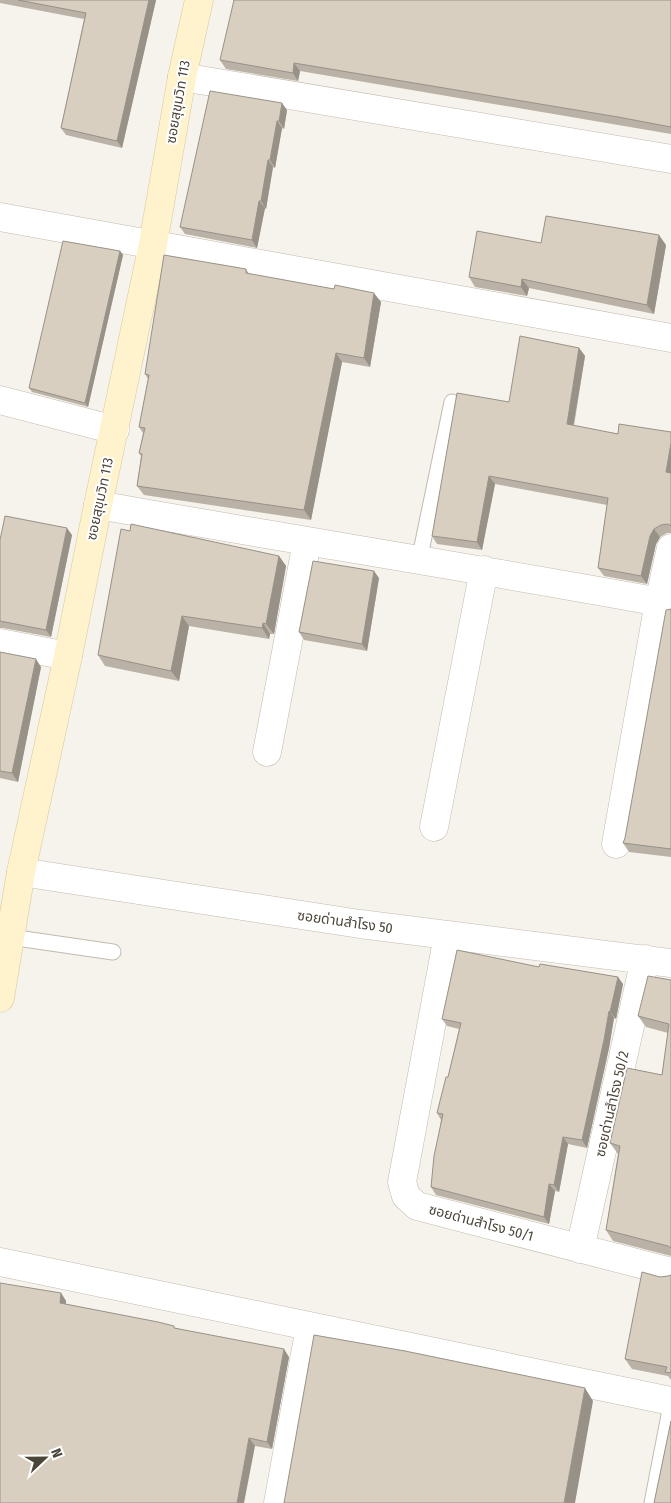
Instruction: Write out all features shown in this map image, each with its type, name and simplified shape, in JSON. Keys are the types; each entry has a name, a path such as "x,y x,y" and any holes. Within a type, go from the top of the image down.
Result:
{"main road":[{"name":"ซอยสุขุมวิท 113","path":"0,998 10,937 8,896 21,872 68,656 154,244 182,77 199,0"}],"street":[{"path":"182,77 671,159"},
{"path":"0,217 671,338"},
{"path":"0,400 115,430"},
{"path":"98,506 418,561 484,570 665,603"},
{"path":"267,752 306,542"},
{"path":"616,844 665,603 671,548"},
{"path":"434,827 484,570"},
{"path":"0,643 68,656"},
{"name":"ซอยด่านสำโรง 50","path":"21,872 360,924 671,963"},
{"name":"ซอยด่านสำโรง 50/1","path":"448,936 402,1182 406,1196 417,1206 671,1272"},
{"name":"ซอยด่านสำโรง 50/2","path":"580,1249 645,959"},
{"path":"0,1262 671,1403"},
{"path":"278,1503 310,1326"}],"lane":[{"path":"418,561 452,402"},
{"path":"10,937 114,952"},
{"path":"652,1503 671,1403"}],"building":[{"path":"18,0 149,0 117,141 61,128 86,13"},
{"path":"234,0 671,0 671,127 294,63 293,73 220,60"},
{"path":"210,91 282,103 270,160 268,160 261,201 259,201 252,240 180,227"},
{"path":"546,216 659,235 647,305 522,279 521,287 469,277 477,231 541,243"},
{"path":"63,241 120,251 85,403 29,388"},
{"path":"164,255 246,269 246,273 334,289 335,285 374,293 364,358 336,353 304,510 137,486 142,454 139,453 145,428 139,427 149,375 145,374"},
{"path":"520,336 579,348 567,424 618,434 619,424 671,432 666,472 671,473 671,526 668,524 661,525 654,529 650,536 641,576 598,568 608,498 489,476 477,542 432,536 457,393 509,402"},
{"path":"5,516 67,528 46,630 0,621 0,540"},
{"path":"131,524 279,556 266,624 263,623 262,628 182,616 171,671 98,655 121,529 130,531"},
{"path":"313,561 374,571 362,644 299,632"},
{"path":"671,609 671,849 623,843 666,610"},
{"path":"0,652 36,659 12,773 0,771"},
{"path":"457,950 539,967 540,964 618,977 582,1140 563,1137 554,1185 549,1184 544,1217 431,1187 434,1156 443,1114 437,1113 461,1023 442,1019"},
{"path":"648,976 671,980 671,1248 606,1230 620,1146 610,1143 627,1068 662,1075 669,1024 638,1016"},
{"path":"642,1272 660,1277 671,1275 671,1373 665,1372 667,1367 625,1359"},
{"path":"0,1283 61,1293 60,1303 158,1322 174,1326 174,1328 284,1349 267,1442 249,1438 237,1503 0,1503"},
{"path":"314,1335 405,1351 585,1388 564,1503 284,1503"},
{"path":"671,1421 671,1503 654,1503"}]}
